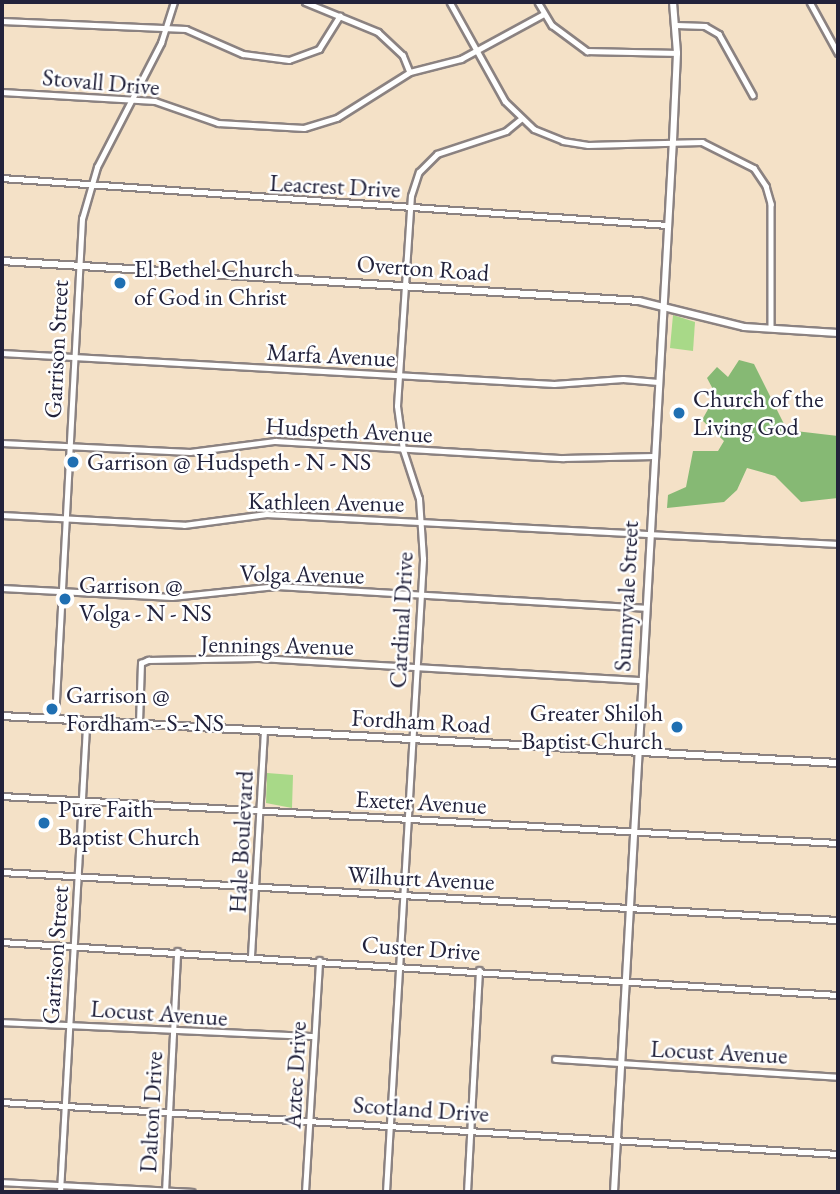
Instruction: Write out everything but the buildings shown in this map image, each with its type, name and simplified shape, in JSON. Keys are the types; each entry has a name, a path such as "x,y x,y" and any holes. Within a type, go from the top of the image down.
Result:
{"street":[{"name":"Garrison Street","path":"55,719 82,219 92,182 167,27 174,2"},
{"path":"305,2 390,40 410,72"},
{"path":"450,2 505,101 521,119 550,137 573,144 673,141 724,149 754,167 766,186 771,204 771,329"},
{"path":"538,2 544,14 565,36 587,51 677,53"},
{"name":"Sunnyvale Street","path":"614,1192 644,608 673,141 677,53 673,2"},
{"path":"810,2 838,53"},
{"name":"Stovall Drive","path":"2,92 155,101 218,124 304,128 337,118 410,72 453,62 544,14"},
{"path":"2,21 167,27 199,33 243,54 289,60 319,49 340,16"},
{"path":"676,25 705,26 719,34 753,95"},
{"name":"Cardinal Drive","path":"386,1192 421,595 422,522 403,450 399,376 410,208 414,182 437,153 506,131 521,119"},
{"name":"Leacrest Drive","path":"2,178 92,182 175,194 667,225"},
{"name":"Overton Road","path":"2,261 664,305 730,324 838,333"},
{"name":"Marfa Avenue","path":"2,353 554,384 659,382"},
{"name":"Hudspeth Avenue","path":"2,443 190,452 275,441 563,458 654,456"},
{"name":"Kathleen Avenue","path":"2,515 184,526 266,514 838,544"},
{"name":"Volga Avenue","path":"2,587 172,597 264,586 644,608"},
{"name":"Jennings Avenue","path":"139,723 141,663 148,660 257,658 640,680"},
{"name":"Fordham Road","path":"2,716 838,763"},
{"name":"Garrison Street","path":"60,1192 67,1025 86,720"},
{"name":"Hale Boulevard","path":"251,956 264,731"},
{"name":"Exeter Avenue","path":"2,796 838,843"},
{"name":"Wilhurt Avenue","path":"2,872 838,920"},
{"name":"Custer Drive","path":"2,942 399,964 838,995"},
{"name":"Dalton Drive","path":"165,1191 177,951"},
{"name":"Aztec Drive","path":"305,1192 319,960"},
{"path":"467,1192 479,970"},
{"name":"Locust Avenue","path":"2,1022 173,1032 314,1036"},
{"name":"Locust Avenue","path":"555,1059 838,1076"},
{"name":"Scotland Drive","path":"2,1102 310,1119 838,1154"},
{"path":"2,1182 192,1192"}],"green space":[{"path":"673,315 695,322 693,351 670,348"},
{"path":"739,360 754,364 787,430 838,436 838,498 801,502 775,476 747,468 737,490 724,502 667,508 668,495 686,487 693,451 718,451 724,441 702,420 716,395 707,378 717,367 728,377"},
{"path":"267,773 293,775 292,808 266,803"}],"place":[{"name":"El Bethel Church of God in Christ","path":"120,283"},
{"name":"Church of the Living God","path":"679,413"},
{"name":"Garrison @ Hudspeth - N - NS","path":"73,462"},
{"name":"Garrison @ Volga - N - NS","path":"65,599"},
{"name":"Garrison @ Fordham - S - NS","path":"52,709"},
{"name":"Greater Shiloh Baptist Church","path":"677,727"},
{"name":"Pure Faith Baptist Church","path":"44,823"}]}
